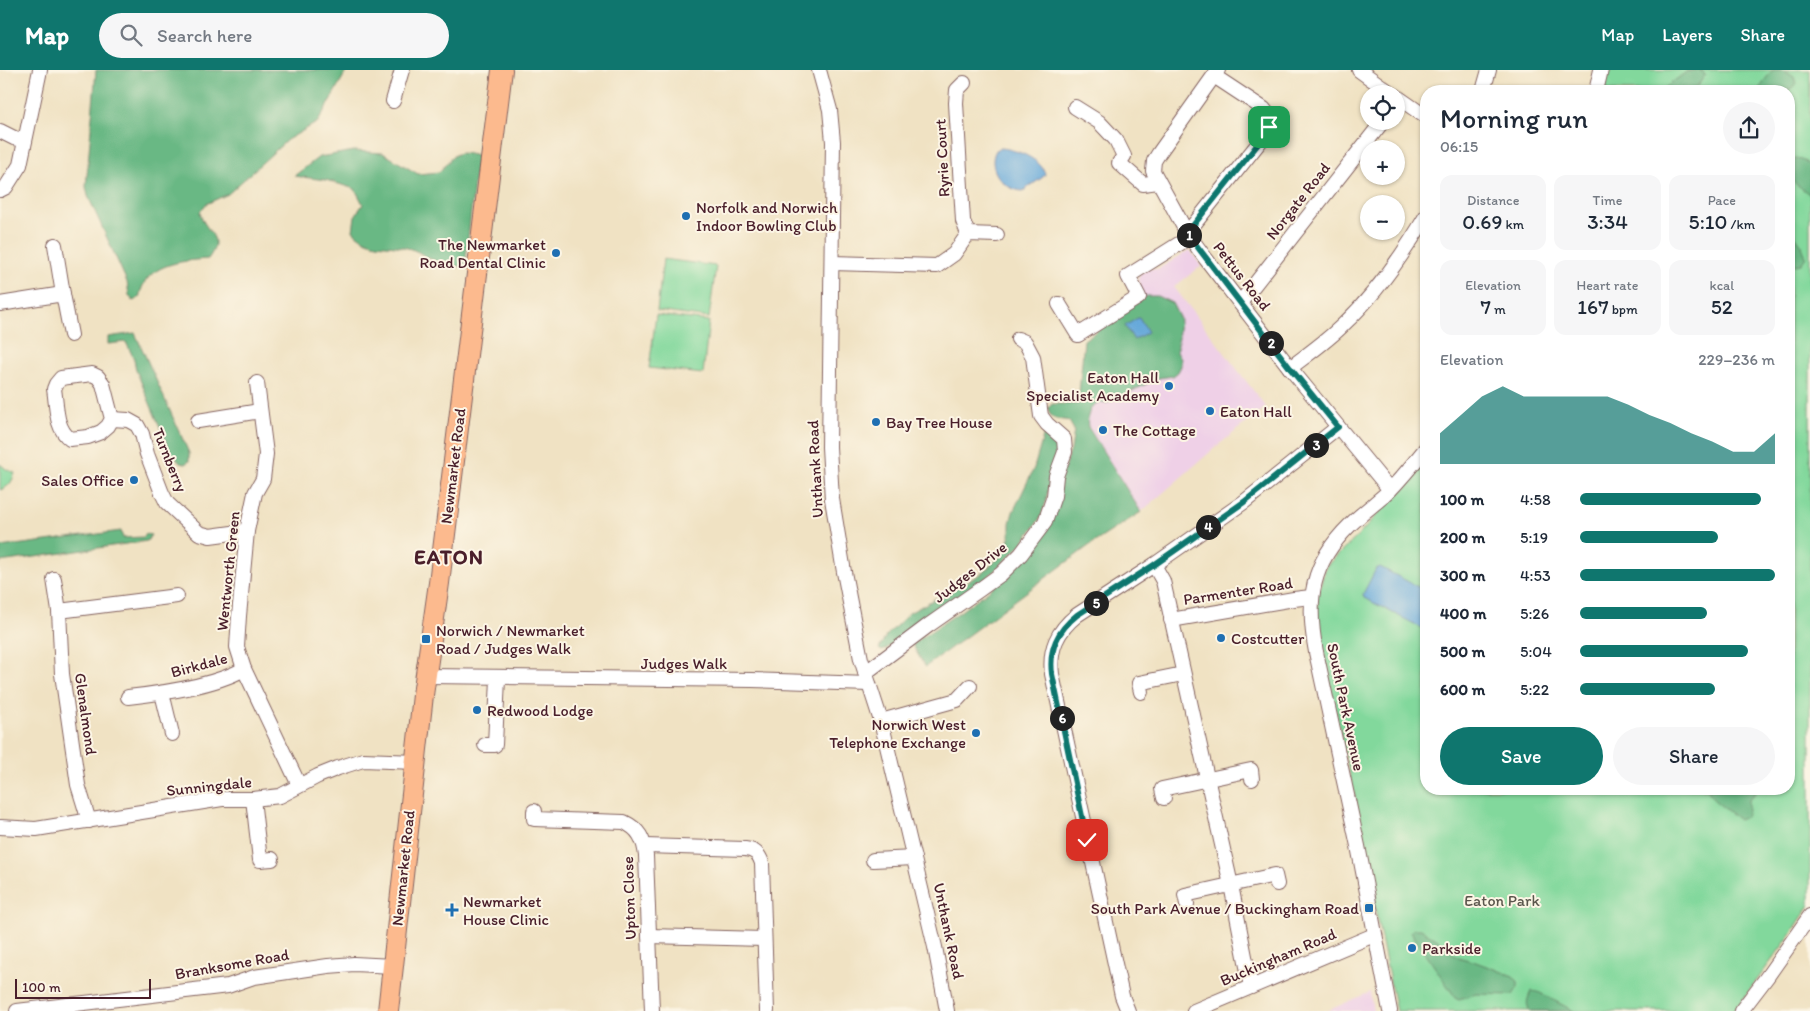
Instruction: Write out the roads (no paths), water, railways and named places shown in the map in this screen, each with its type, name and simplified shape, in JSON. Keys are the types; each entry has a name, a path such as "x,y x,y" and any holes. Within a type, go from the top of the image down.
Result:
{"highway":[{"name":"Newmarket Road","path":"388,1011 405,845 502,70"}],"street":[{"path":"0,190 6,187 20,165 40,70"},
{"path":"400,94 402,70"},
{"name":"Unthank Road","path":"820,70 832,126 829,447 832,499 844,572 867,679 881,721 935,947 947,1011"},
{"path":"1485,85 1489,70"},
{"path":"1597,85 1601,70"},
{"path":"1366,72 1381,85"},
{"path":"1059,304 1078,334 1139,297 1128,276 1189,235 1266,134 1269,127 1268,114 1264,108 1216,73"},
{"name":"Pettus Road","path":"1216,73 1154,161 1153,171 1189,235 1290,368 1390,490"},
{"name":"Ryrie Court","path":"964,83 957,90 956,103 963,221 968,234"},
{"path":"1405,104 1420,113"},
{"path":"1077,113 1099,122 1116,140 1124,156 1119,163 1143,184 1158,182"},
{"name":"Norgate Road","path":"1240,303 1376,130"},
{"path":"0,131 14,138 26,140"},
{"path":"1290,368 1342,326 1362,305 1383,281 1420,226"},
{"path":"832,263 937,266 968,234 997,235"},
{"path":"55,245 71,335"},
{"path":"0,304 63,294"},
{"name":"Judges Drive","path":"867,679 1001,574 1021,554 1044,522 1054,496 1056,476 1065,452 1064,438 1041,416 1033,357 1025,342 1018,339"},
{"path":"92,374 98,377 102,384 112,419 101,432 88,437 70,439 64,434 60,426 54,389 56,384 61,378 92,374"},
{"name":"Wentworth Green","path":"256,384 266,454 263,479 255,493 247,531 238,616 237,647 244,670 299,785"},
{"path":"206,415 260,411"},
{"name":"Turnberry","path":"112,419 128,420 137,425 167,503 199,534 210,536 247,531"},
{"path":"1128,1011 1122,996 1087,840 1050,662 1051,651 1055,640 1066,624 1244,502 1338,427"},
{"name":"South Park Avenue","path":"1390,1011 1358,846 1316,652 1311,625 1312,598 1320,567 1336,542 1352,523 1390,490 1420,455"},
{"path":"1154,565 1163,581 1231,885 1251,987"},
{"name":"Glenalmond","path":"54,579 59,610 62,674 78,785 89,821"},
{"path":"59,610 158,592 177,596"},
{"name":"Parmenter Road","path":"1171,620 1294,599 1312,598"},
{"name":"Birkdale","path":"128,697 162,693 231,676 244,670"},
{"path":"1139,683 1183,674"},
{"name":"Judges Walk","path":"426,676 752,680 867,679"},
{"path":"494,745 498,678"},
{"path":"881,721 959,704 970,686"},
{"name":"Birkdale","path":"162,693 172,734"},
{"name":"Sunningdale","path":"0,827 36,829 222,799 253,799 280,796 299,785 338,768 363,760 416,762"},
{"path":"1162,790 1250,770"},
{"path":"253,799 260,860"},
{"name":"Upton Close","path":"534,818 624,822 637,830 645,846 652,1011"},
{"path":"645,846 713,847 753,850 759,856 762,862 767,1011"},
{"path":"873,860 914,858"},
{"path":"1185,895 1275,875"},
{"path":"1741,1011 1810,916"},
{"name":"Buckingham Road","path":"1194,1011 1374,935"},
{"path":"649,936 764,939"},
{"name":"Branksome Road","path":"17,1011 89,1007 228,986 254,977 328,966 354,964 393,966"}],"water":[{"path":"1001,148 1013,150 1033,159 1043,169 1045,174 1023,191 1009,187 998,177 993,164 996,150"},
{"path":"1139,317 1148,332 1134,340 1125,326"},
{"path":"1380,567 1420,588 1420,627 1364,598 1363,594 1376,569"}],"place":[{"name":"Norfolk and Norwich Indoor Bowling Club","path":"686,216"},
{"name":"The Newmarket Road Dental Clinic","path":"556,253"},
{"name":"Eaton Hall Specialist Academy","path":"1169,386"},
{"name":"Eaton Hall","path":"1210,411"},
{"name":"Bay Tree House","path":"876,422"},
{"name":"The Cottage","path":"1103,430"},
{"name":"Sales Office","path":"134,480"},
{"name":"Costcutter","path":"1221,638"},
{"name":"Norwich / Newmarket Road / Judges Walk","path":"426,639"},
{"name":"Redwood Lodge","path":"477,710"},
{"name":"Norwich West Telephone Exchange","path":"976,733"},
{"name":"South Park Avenue / Buckingham Road","path":"1369,908"},
{"name":"Newmarket House Clinic","path":"452,910"},
{"name":"Parkside","path":"1412,948"}],"district":[{"name":"EATON","path":"449,556"}],"park label":[{"name":"Eaton Park","path":"1502,900"}]}
